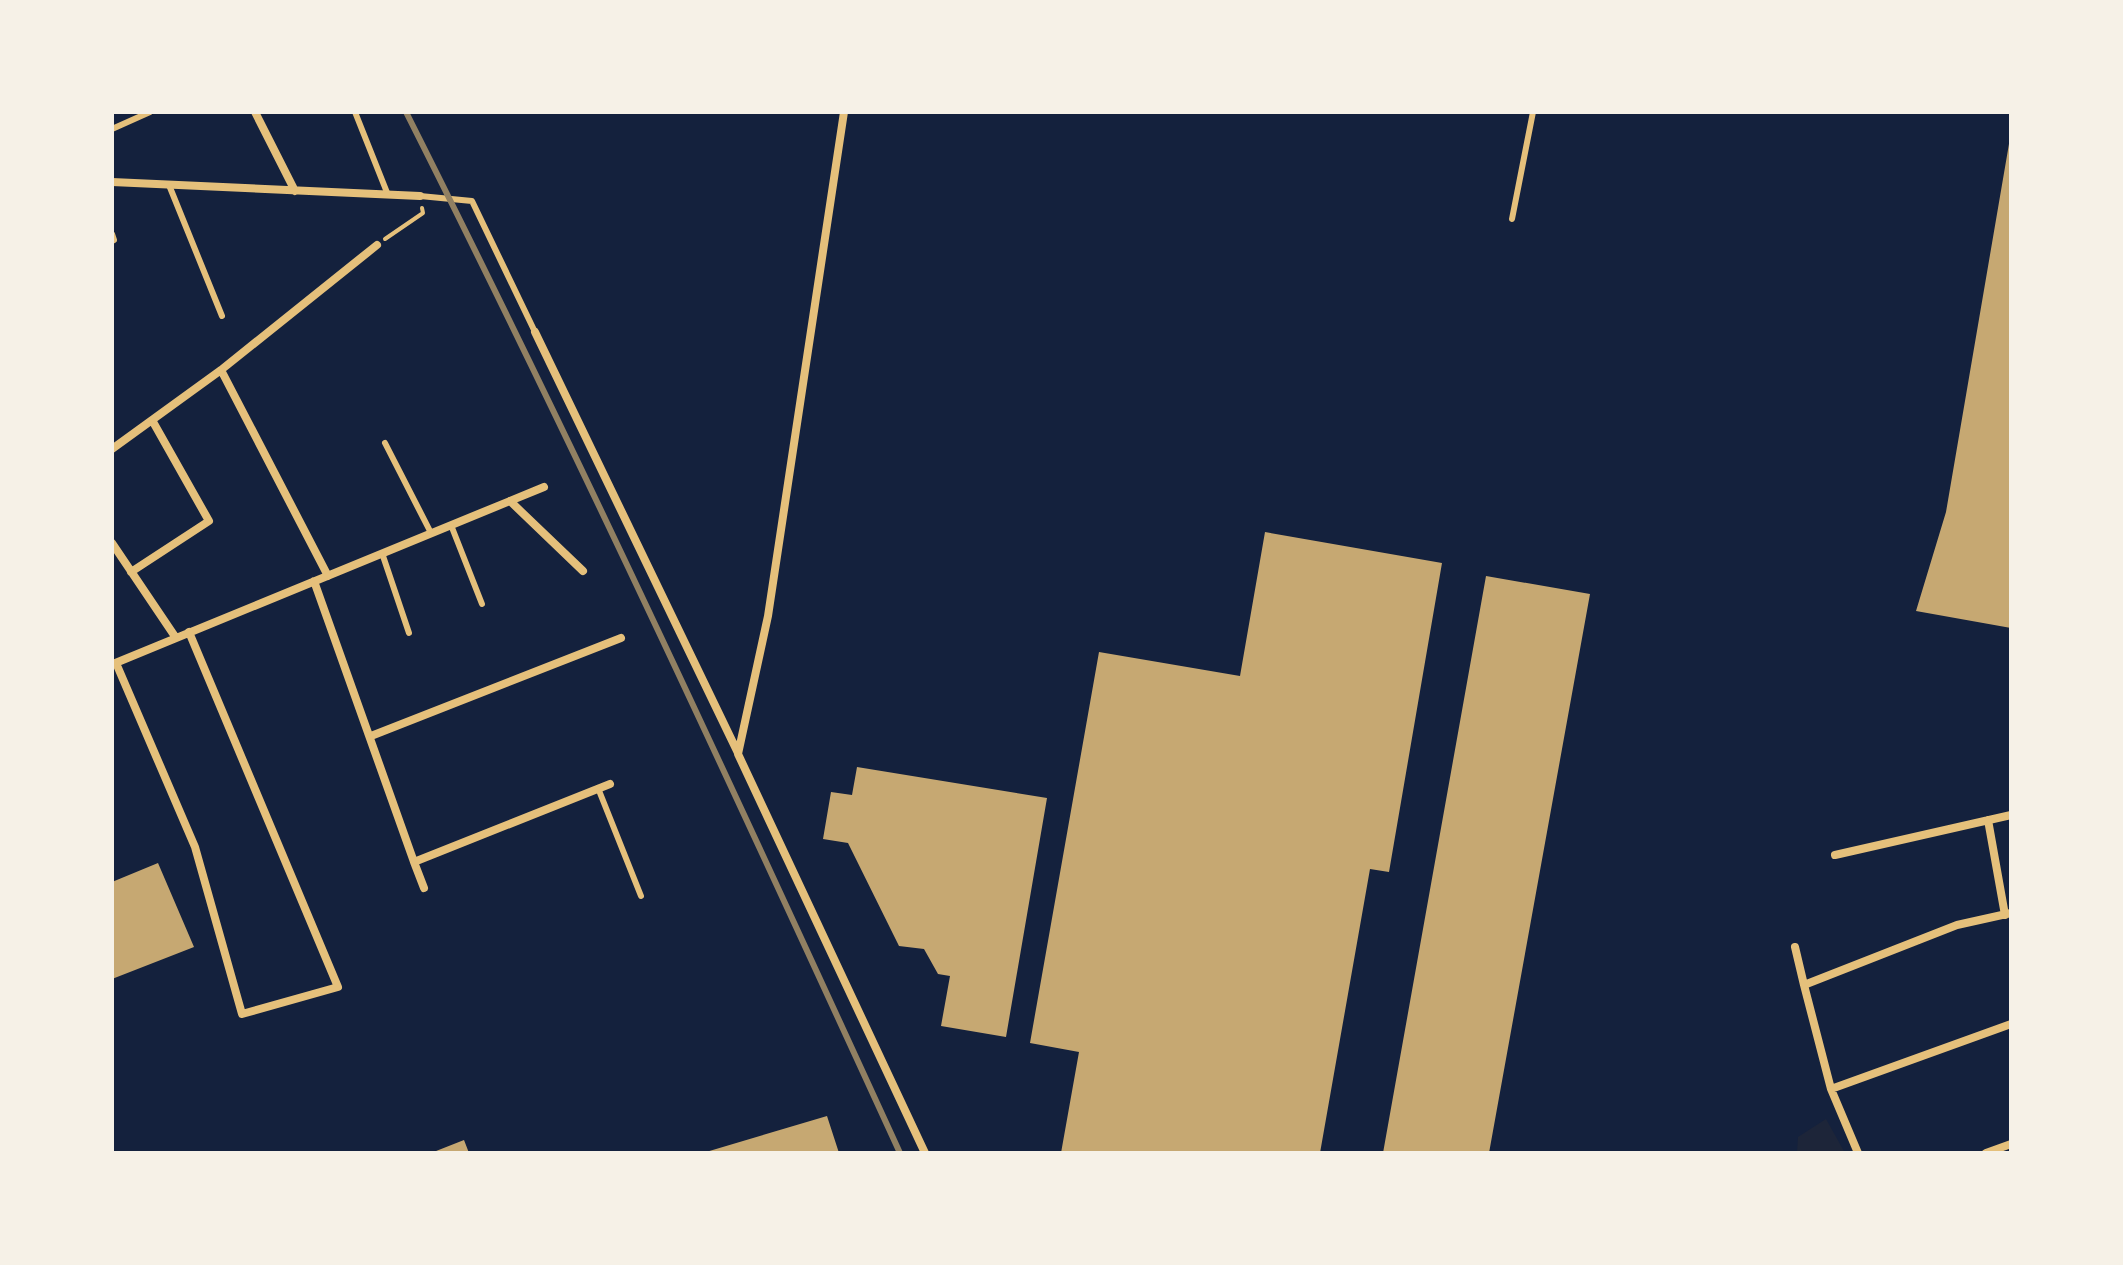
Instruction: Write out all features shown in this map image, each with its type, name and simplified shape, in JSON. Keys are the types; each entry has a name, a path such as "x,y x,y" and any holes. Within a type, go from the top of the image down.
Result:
{"street":[{"path":"255,112 295,191"},
{"path":"738,754 768,616 844,112"},
{"path":"112,182 420,196"},
{"path":"112,449 221,370 377,245"},
{"path":"535,332 925,1153"},
{"path":"221,370 328,576"},
{"path":"131,572 209,521 152,420"},
{"path":"189,632 338,987 242,1014 195,847 114,663 176,638 189,632 314,581 328,576 544,487"},
{"path":"510,501 583,571"},
{"path":"112,543 176,638"},
{"path":"314,581 424,888"},
{"path":"371,736 621,638"},
{"path":"414,862 610,784"},
{"path":"1835,855 2011,815"},
{"path":"1804,985 1957,925 2008,914 1988,820"},
{"path":"1795,947 1831,1089 1858,1153"},
{"path":"1831,1089 2011,1024"},
{"path":"1986,1153 2011,1144"}],"lane":[{"path":"112,129 150,112"},
{"path":"355,112 388,195"},
{"path":"1512,219 1533,112"},
{"path":"169,185 222,316"},
{"path":"420,196 472,201 535,332"},
{"path":"112,234 112,241"},
{"path":"385,443 431,533"},
{"path":"451,525 482,604"},
{"path":"382,553 409,633"},
{"path":"598,788 641,896"}],"path":[{"path":"377,245 423,213 420,196"}],"shaded area":[{"path":"1826,1119 1845,1153 1797,1153 1798,1137"}],"building":[{"path":"2010,138 2011,628 1916,611 1946,512"},
{"path":"1265,532 1442,563 1389,872 1370,869 1320,1153 1061,1153 1079,1052 1030,1043 1099,652 1240,676"},
{"path":"1486,576 1590,594 1489,1153 1383,1153"},
{"path":"857,767 1047,798 1006,1037 941,1026 950,976 938,974 924,949 899,946 848,843 823,839 831,792 852,795"},
{"path":"158,863 194,947 112,979 112,882"},
{"path":"827,1116 839,1153 706,1153 706,1152"},
{"path":"464,1140 469,1153 431,1153"}],"railway":[{"path":"406,112 596,500 900,1153"}]}
